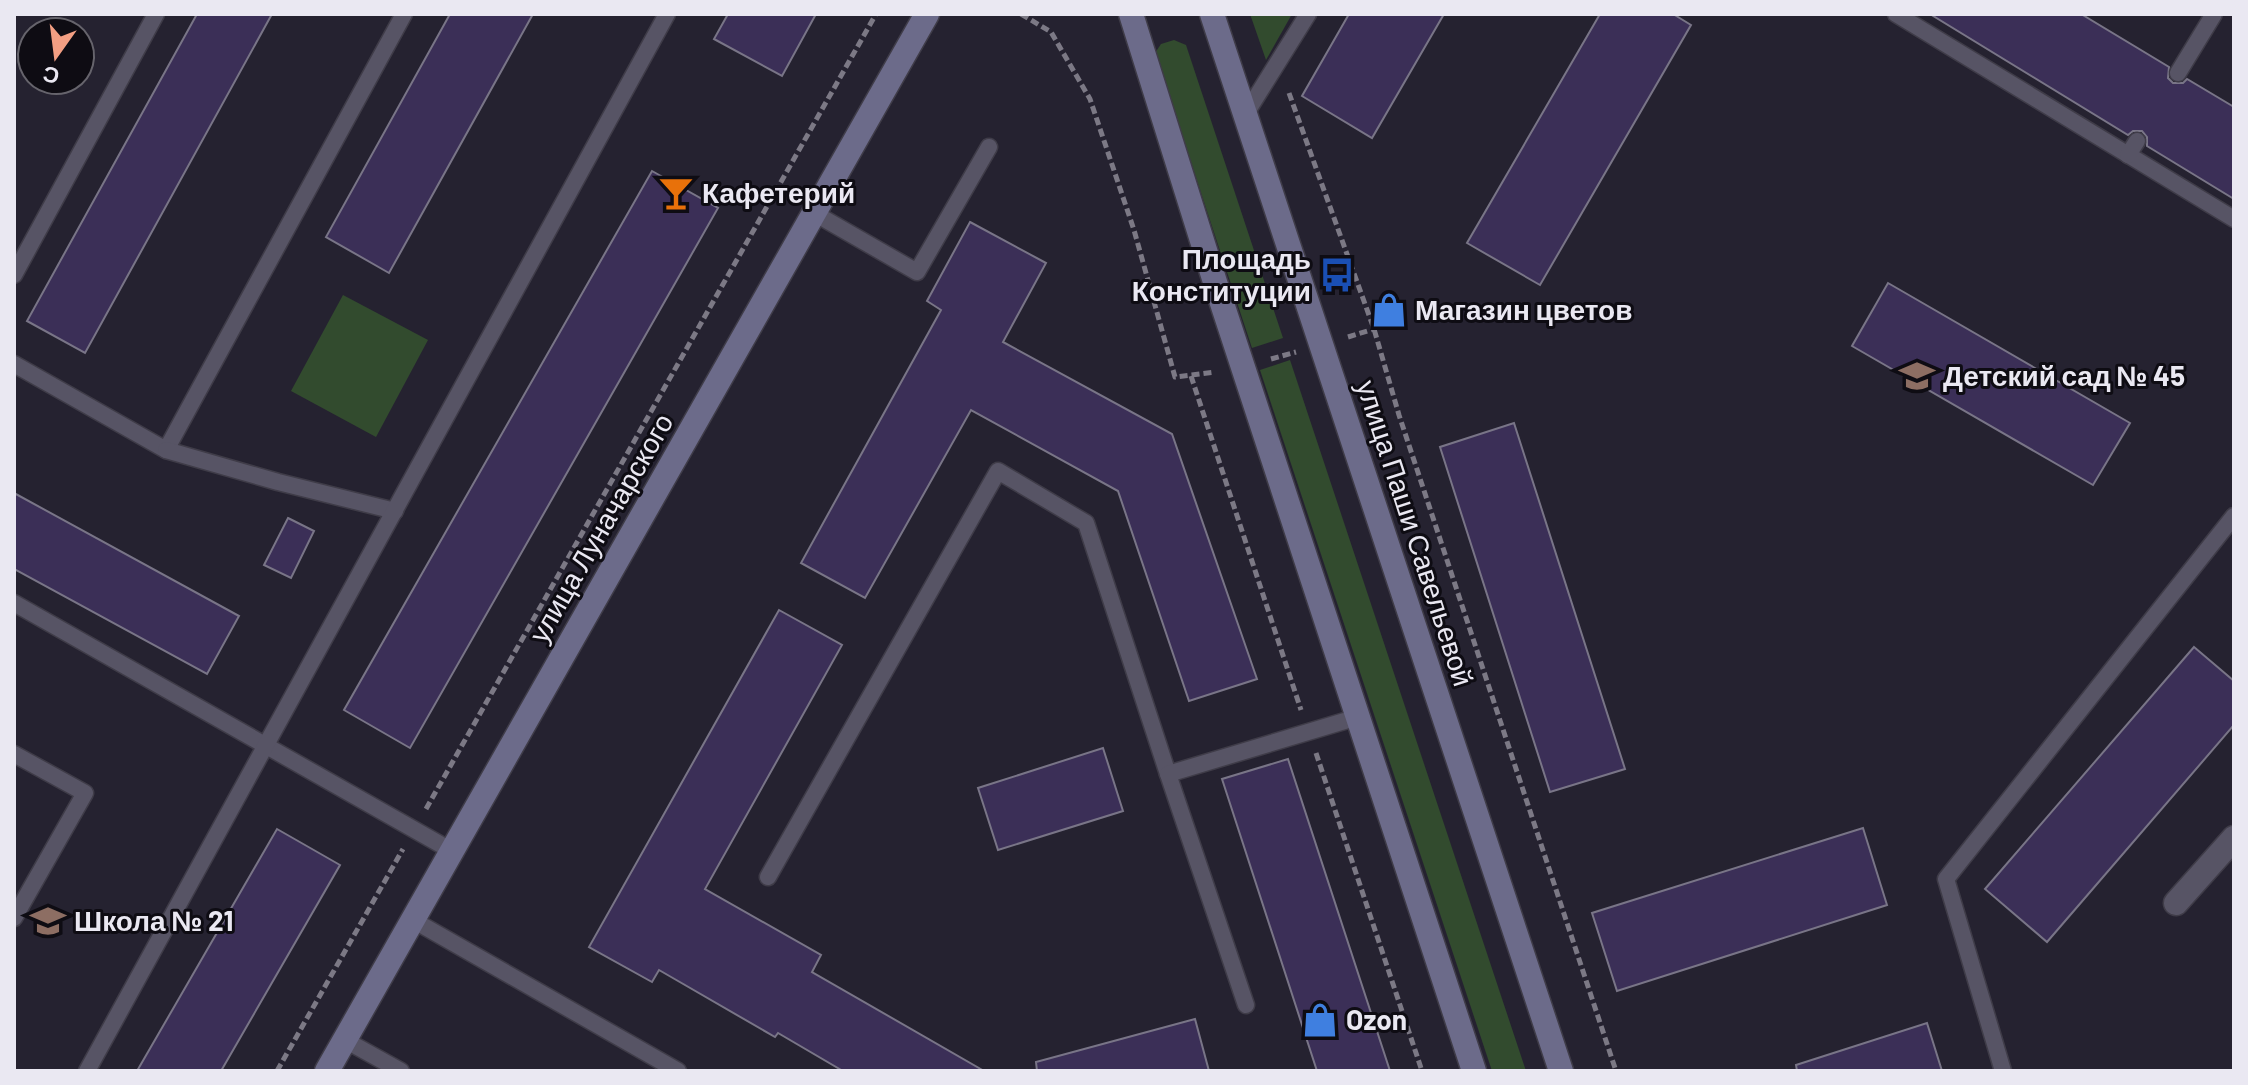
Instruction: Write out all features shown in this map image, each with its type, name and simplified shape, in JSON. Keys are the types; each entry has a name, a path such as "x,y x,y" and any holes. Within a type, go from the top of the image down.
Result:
{"main road":[{"name":"улица Луначарского","path":"327,1071 927,14"},
{"path":"1131,14 1243,367 1474,1071"},
{"name":"улица Паши Савельевой","path":"1212,14 1561,1071"}],"street":[{"path":"2176,903 2234,838"}],"lane":[{"path":"14,275 156,14"},
{"path":"166,450 404,14"},
{"path":"87,1071 667,14"},
{"path":"1245,115 1308,14"},
{"path":"1896,14 2132,148 2234,219"},
{"path":"2178,73 2214,14"},
{"path":"814,213 917,272 989,147"},
{"path":"14,364 166,450 395,511"},
{"path":"768,877 998,471 1086,523 1246,1005"},
{"path":"2003,1071 1946,879 2234,516"},
{"path":"14,603 452,851"},
{"path":"1168,774 1358,717"},
{"path":"14,754 85,793 14,918"},
{"path":"413,920 678,1071"},
{"path":"345,1040 401,1071"}],"path":[{"path":"277,1071 876,14"},
{"path":"1021,14 1051,32 1090,99 1134,230 1175,377 1243,367 1374,329"},
{"path":"1293,40 1289,94 1374,329 1399,415 1616,1071"}],"green space":[{"path":"1250,14 1292,14 1266,60"},
{"path":"1174,40 1186,45 1283,338 1252,348 1155,53 1161,44"},
{"path":"343,295 428,340 376,437 291,391"},
{"path":"1290,360 1526,1071 1492,1071 1260,370"}],"building":[{"path":"197,14 272,14 85,353 27,321"},
{"path":"450,14 533,14 389,273 326,237"},
{"path":"728,14 816,14 782,76 714,39"},
{"path":"1349,14 1444,14 1372,138 1302,96"},
{"path":"1600,14 1673,14 1691,25 1540,285 1467,243"},
{"path":"1930,14 2081,14 2169,67 2168,78 2173,83 2183,83 2187,79 2234,107 2234,199 2147,146 2147,137 2142,131 2133,131 2128,135"},
{"path":"652,171 718,208 410,748 344,710"},
{"path":"970,222 1046,263 1003,342 1172,434 1257,679 1189,701 1118,491 971,410 865,598 801,563 941,310 927,301"},
{"path":"1888,283 2130,423 2093,485 1852,346"},
{"path":"1514,423 1625,769 1550,792 1440,447"},
{"path":"14,493 239,616 207,674 14,569"},
{"path":"288,518 314,531 291,578 264,565"},
{"path":"779,610 842,645 705,889 821,955 812,972 984,1071 843,1071 778,1033 775,1037 659,970 652,982 589,947"},
{"path":"2194,647 2234,681 2234,725 2047,942 1985,889"},
{"path":"1103,748 1123,811 998,850 978,788"},
{"path":"1288,759 1390,1071 1317,1071 1222,779"},
{"path":"1863,828 1887,905 1617,991 1592,913"},
{"path":"277,829 340,865 221,1071 137,1071"},
{"path":"1195,1019 1209,1071 1037,1071 1036,1062"},
{"path":"1927,1023 1942,1071 1797,1071 1796,1065"}],"place":[{"name":"Кафетерий","path":"676,193"},
{"name":"Площадь Конституции","path":"1337,275"},
{"name":"Магазин цветов","path":"1389,310"},
{"name":"Детский сад № 45","path":"1917,376"},
{"name":"Школа № 21","path":"48,921"},
{"name":"Ozon","path":"1320,1020"}]}
